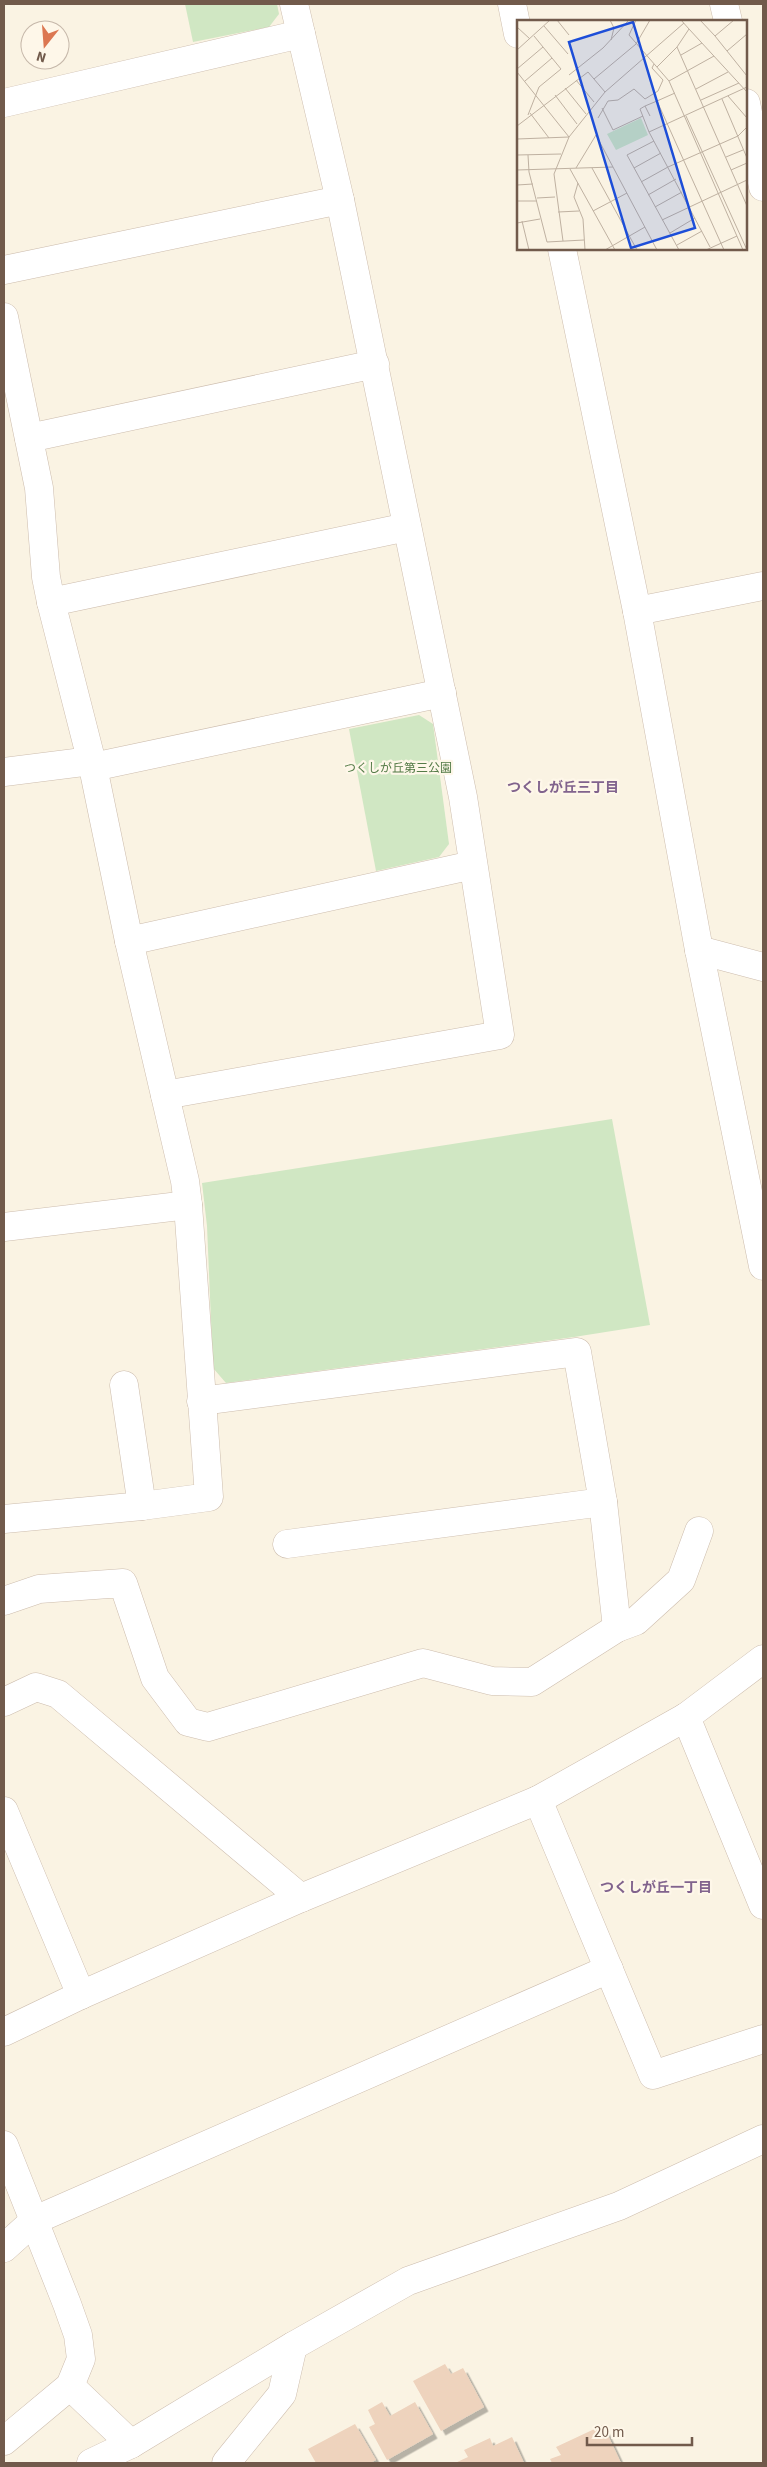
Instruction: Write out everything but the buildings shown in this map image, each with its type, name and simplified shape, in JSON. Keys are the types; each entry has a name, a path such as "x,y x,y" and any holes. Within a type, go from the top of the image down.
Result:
{"street":[{"path":"165,1095 500,1035 463,797 375,364 340,200 294,4"},
{"path":"512,4 517,29"},
{"path":"724,4 728,20"},
{"path":"4,103 300,34"},
{"path":"747,107 754,134 763,187"},
{"path":"4,270 340,200"},
{"path":"562,250 636,611 699,950 763,1266"},
{"path":"4,316 39,488 46,577 51,602 92,764 129,941 185,1181 209,1497 142,1506 4,1519"},
{"path":"29,438 375,364"},
{"path":"51,602 407,527"},
{"path":"636,611 763,586"},
{"path":"4,772 92,764 442,693"},
{"path":"129,941 473,865"},
{"path":"699,950 763,967"},
{"path":"4,1227 188,1205"},
{"path":"201,1401 577,1352 603,1502 617,1628"},
{"path":"124,1385 142,1506"},
{"path":"287,1544 603,1502"},
{"path":"4,1601 39,1589 123,1583 155,1678 188,1722 208,1727 423,1662 492,1681 532,1682 617,1628 636,1621 681,1580 699,1531"},
{"path":"4,2032 81,1995 301,1898 538,1800 686,1717 763,1659"},
{"path":"4,1702 36,1687 58,1694 301,1898"},
{"path":"686,1717 763,1905"},
{"path":"538,1800 653,2075 763,2039"},
{"path":"4,1811 81,1995"},
{"path":"4,2248 35,2220 609,1969"},
{"path":"91,2463 131,2444 293,2346 408,2281 619,2206 763,2139"},
{"path":"4,2145 35,2220 78,2335 81,2359 70,2386 4,2441"},
{"path":"226,2463 282,2394 293,2346"},
{"path":"70,2386 131,2444"}],"green space":[{"path":"185,4 277,4 279,14 269,27 193,42"},
{"name":"つくしが丘第三公園","path":"419,715 433,724 449,844 439,857 376,871 349,729"},
{"path":"612,1119 650,1325 574,1337 226,1383 213,1368 207,1226 202,1183"}],"district":[{"name":"つくしが丘三丁目","path":"563,788"},
{"name":"つくしが丘一丁目","path":"656,1888"}]}
